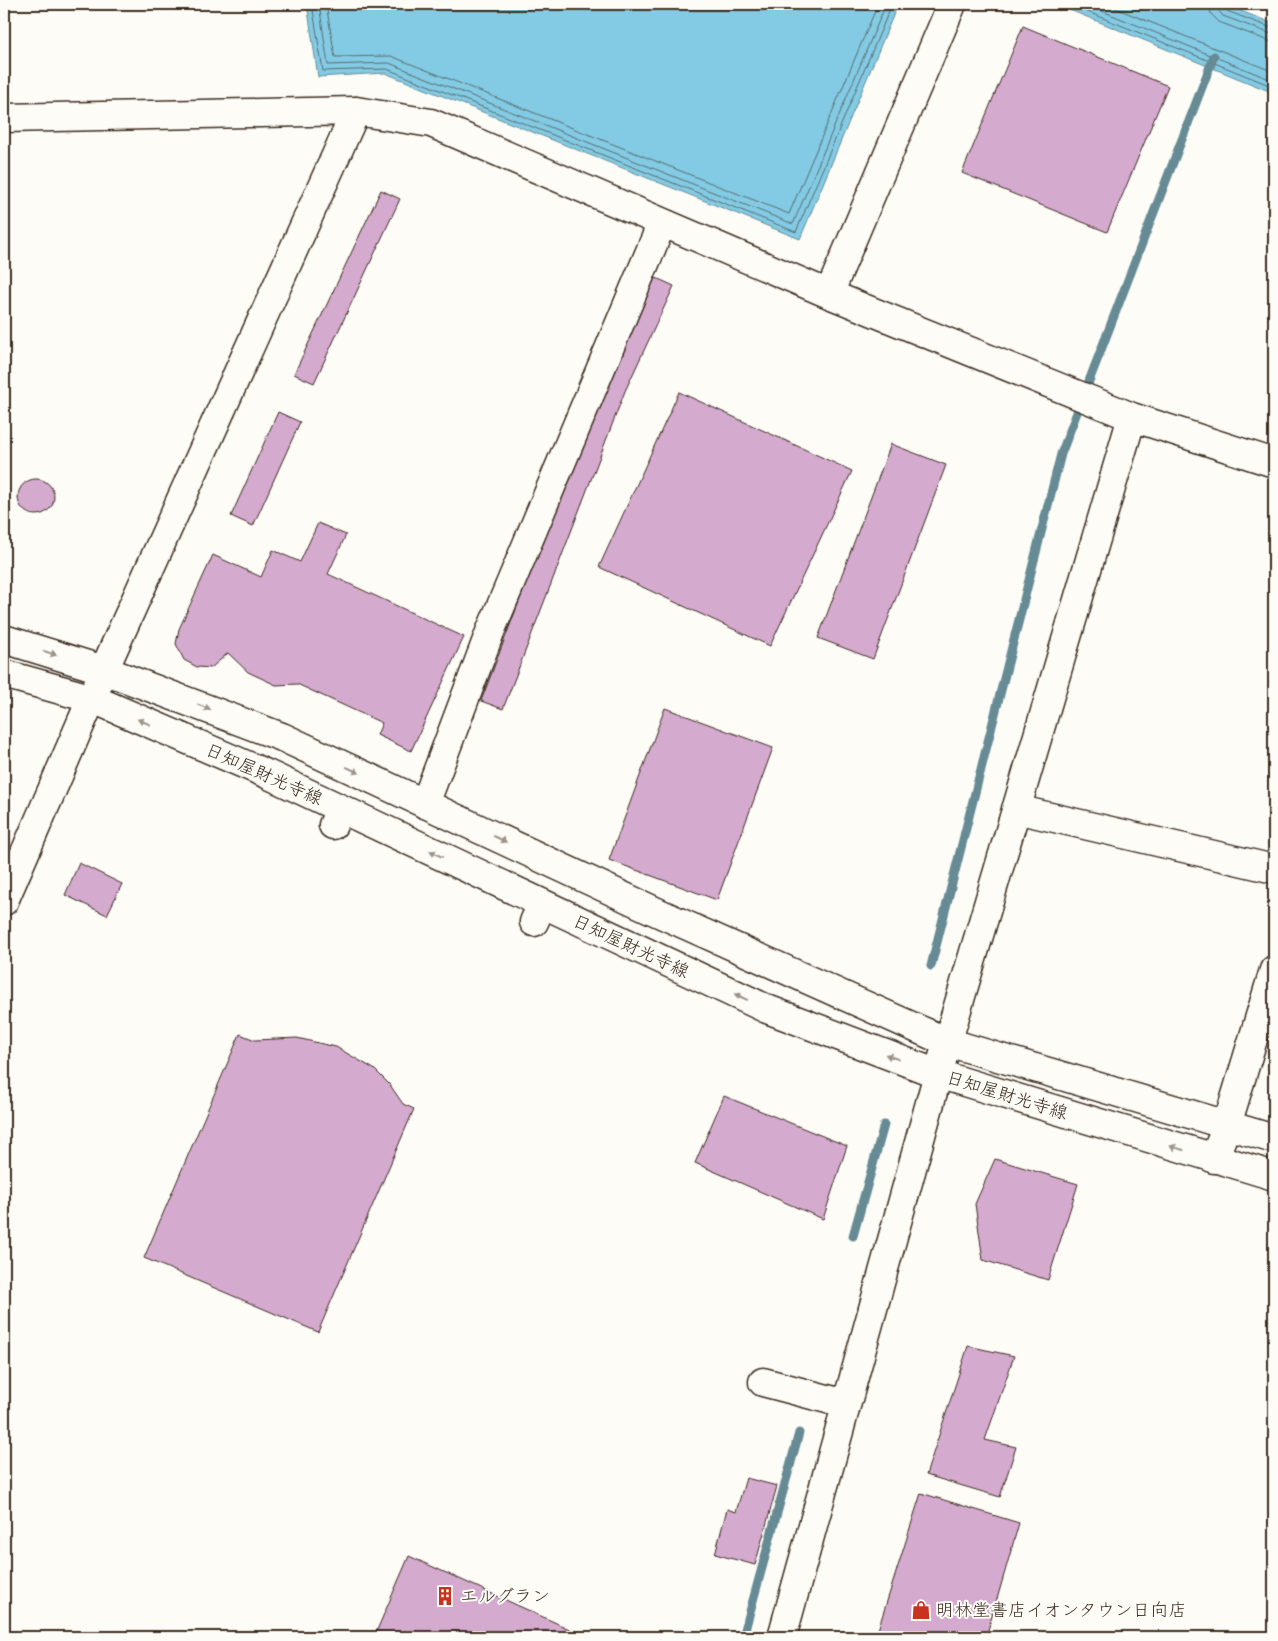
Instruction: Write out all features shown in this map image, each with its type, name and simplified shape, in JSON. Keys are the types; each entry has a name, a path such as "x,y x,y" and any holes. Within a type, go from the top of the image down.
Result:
{"street":[{"path":"829,294 952,4"},
{"path":"4,901 104,670 356,112"},
{"path":"4,118 356,112 431,123 829,294 1132,417 1274,463"},
{"path":"425,804 490,632 662,223"},
{"path":"782,1637 947,1042 1132,417"},
{"name":"日知屋財光寺線","path":"4,639 104,670 282,737 659,913 947,1042 1274,1139"},
{"name":"日知屋財光寺線","path":"4,674 92,700 267,774 337,817 538,913 767,1009 938,1074 1274,1176"},
{"path":"1016,809 1274,869"},
{"path":"1214,1159 1227,1125 1274,970"},
{"path":"763,1382 846,1404"}],"water":[{"path":"307,4 898,4 800,239 385,73 318,77"},
{"path":"1055,4 1223,4 1274,24 1274,93"}],"building":[{"path":"1023,26 1168,86 1107,232 962,173"},
{"path":"381,190 400,199 314,383 294,374"},
{"path":"652,276 674,286 625,391 503,709 481,701 603,381"},
{"path":"679,392 852,471 770,646 599,567"},
{"path":"278,412 300,422 253,526 231,516"},
{"path":"891,444 946,465 873,659 818,638"},
{"path":"36,479 43,480 49,484 53,490 53,504 49,510 43,514 36,515 29,514 23,510 19,504 18,497 19,490 23,484 29,480"},
{"path":"318,523 346,535 328,574 464,637 411,751 377,735 382,723 297,684 276,685 248,672 228,653 211,668 197,667 184,660 176,644 179,629 213,555 261,577 273,550 300,562"},
{"path":"665,708 773,748 717,900 609,860"},
{"path":"79,863 122,884 107,915 65,895"},
{"path":"240,1034 255,1040 297,1038 336,1047 374,1069 390,1085 403,1104 414,1109 318,1332 144,1258"},
{"path":"724,1096 847,1146 823,1219 695,1163"},
{"path":"995,1159 1078,1184 1048,1280 983,1260 975,1204"},
{"path":"968,1346 1014,1356 985,1440 1016,1447 1000,1497 926,1475"},
{"path":"746,1478 777,1486 755,1565 715,1554 727,1509 736,1512"},
{"path":"921,1493 1019,1523 986,1637 888,1637 877,1633"},
{"name":"エルグラン","path":"409,1556 587,1637 374,1637"}],"waterway":[{"path":"931,966 1061,454 1214,56"},
{"path":"853,1236 884,1125"},
{"path":"743,1637 799,1433"}],"place":[{"name":"エルグラン","path":"445,1596"},
{"name":"明林堂書店イオンタウン日向店","path":"921,1610"}]}
